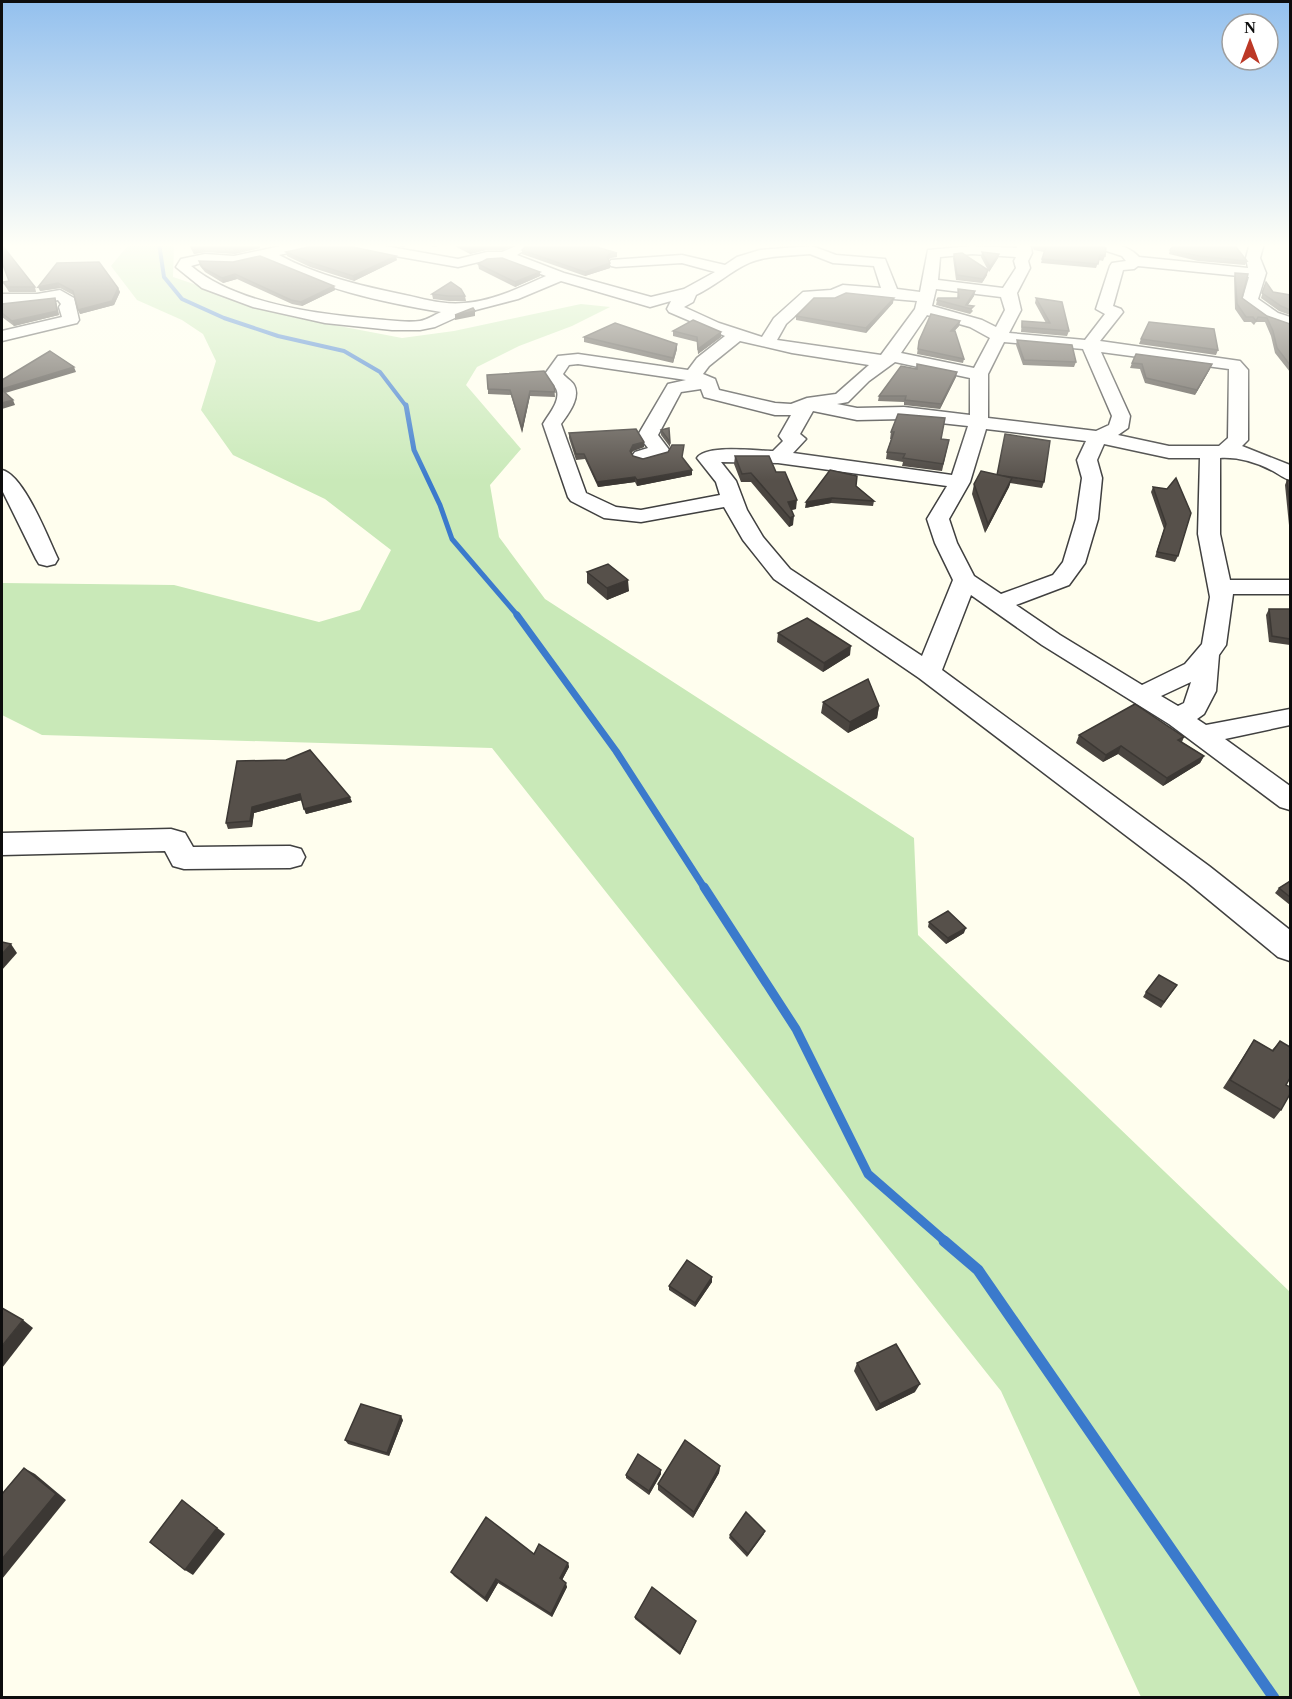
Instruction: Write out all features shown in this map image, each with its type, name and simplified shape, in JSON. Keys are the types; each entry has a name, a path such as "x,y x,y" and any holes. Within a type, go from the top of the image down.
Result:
{"street":[{"path":"2,336 61,322"},
{"path":"369,322 423,325 430,322"},
{"path":"703,322 737,335 792,349 837,354 856,360 888,358 968,371"},
{"path":"767,342 779,322"},
{"path":"732,499 641,516 612,513 578,497 573,493 570,473 552,424 563,407 567,394 566,387 556,379 554,374 559,365 564,360 578,359 700,379 710,382 710,393 745,403 794,410 807,404 842,398 863,377 888,358 912,322"},
{"path":"973,322 1000,338 1094,340"},
{"path":"968,371 1000,338 1007,322"},
{"path":"1094,340 1107,322"},
{"path":"1064,327 1071,332 1094,340 1237,367 1239,370 1238,440 1220,451"},
{"path":"700,379 703,362 737,335"},
{"path":"905,335 919,348 968,371"},
{"path":"997,604 1061,580 1074,563 1087,519 1092,478 1087,460 1098,437 1118,428 1121,416 1094,340"},
{"path":"968,371 980,422 960,482 938,519 946,543 965,580 1051,640 1179,718 1290,800"},
{"path":"642,456 660,451 648,435 674,388 700,379"},
{"path":"807,404 857,414 904,413 946,416 1098,437 1143,451"},
{"path":"778,457 796,439 789,436 807,404"},
{"path":"1087,460 1143,451 1220,451 1281,467 1290,474"},
{"path":"1143,694 1194,670 1214,645 1218,627 1218,608 1222,597 1209,534 1220,451"},
{"path":"960,482 778,457 709,456 707,458 726,481 736,510 754,540 782,574 928,672 1198,874 1290,948"},
{"path":"2,476 16,495 47,559"},
{"path":"928,672 965,580"},
{"path":"1220,587 1290,587"},
{"path":"1179,718 1195,708 1203,691 1207,656"},
{"path":"1203,735 1290,717"},
{"path":"2,844 171,840 174,841 184,858 290,857"}],"green space":[{"path":"185,322 320,322 402,338 495,322 579,322 519,346 477,367 466,385 521,449 490,485 499,537 545,599 914,838 918,935 1290,1292 1290,1697 1141,1697 1001,1391 492,748 42,735 2,715 2,583 174,585 319,622 360,610 391,550 325,499 233,455 201,410 216,361 203,334"}],"building":[{"path":"689,322 698,322 721,332 698,349 697,337 673,331"},
{"path":"833,322 871,322 866,328"},
{"path":"927,322 959,322 951,331 955,331 964,359 918,349"},
{"path":"1022,322 1067,322 1069,331 1022,327"},
{"path":"1149,322 1214,329 1218,350 1141,339"},
{"path":"1269,322 1290,324 1290,365 1277,348"},
{"path":"615,323 677,344 673,358 584,337"},
{"path":"1017,340 1072,345 1076,362 1024,360"},
{"path":"50,351 74,367 2,389 2,380"},
{"path":"1136,354 1212,364 1197,390 1146,378 1142,364 1132,363"},
{"path":"917,364 957,372 941,404 905,400 906,396 879,396 901,366 917,369"},
{"path":"544,371 554,386 555,392 530,391 522,428 510,390 488,389 487,375"},
{"path":"2,390 13,400 2,403"},
{"path":"898,414 945,418 941,439 949,440 943,464 903,458 905,454 887,452"},
{"path":"669,428 670,442 661,430"},
{"path":"636,429 644,442 633,445 630,451 633,456 643,459 668,452 672,445 684,445 682,457 692,470 637,480 635,477 597,482 584,454 576,454 569,433"},
{"path":"1005,434 1050,441 1044,482 997,475"},
{"path":"735,456 769,456 776,472 785,472 797,500 788,502 794,516 790,518 751,473 742,474"},
{"path":"830,470 857,476 856,486 874,501 832,498 806,502"},
{"path":"981,471 1012,478 988,524 974,484"},
{"path":"1176,478 1191,513 1178,556 1157,552 1166,524 1153,487 1167,489"},
{"path":"1287,480 1290,481 1290,507"},
{"path":"608,564 628,580 607,588 587,572"},
{"path":"1269,609 1290,609 1290,639 1272,636"},
{"path":"807,618 851,646 824,663 778,633"},
{"path":"868,679 879,706 850,722 823,702"},
{"path":"1135,704 1184,737 1178,740 1204,756 1167,778 1121,746 1106,755 1079,735"},
{"path":"310,750 350,797 304,809 300,794 252,807 250,821 226,823 237,761 286,760"},
{"path":"1290,881 1290,897 1279,888"},
{"path":"948,911 966,928 948,938 929,922"},
{"path":"2,942 11,944 2,954"},
{"path":"1159,975 1177,985 1164,1002 1146,992"},
{"path":"1254,1040 1273,1051 1280,1041 1290,1047 1290,1078 1286,1085 1290,1087 1290,1094 1281,1110 1230,1080"},
{"path":"687,1260 712,1277 695,1303 669,1286"},
{"path":"2,1308 23,1320 2,1346"},
{"path":"896,1344 920,1384 880,1404 857,1363"},
{"path":"361,1404 401,1416 387,1453 345,1440"},
{"path":"685,1440 720,1466 694,1512 658,1484"},
{"path":"638,1454 661,1470 649,1491 626,1475"},
{"path":"24,1468 56,1494 2,1559 2,1494"},
{"path":"182,1500 217,1528 185,1570 150,1542"},
{"path":"746,1512 765,1531 748,1554 730,1535"},
{"path":"486,1517 534,1554 539,1544 568,1563 560,1578 566,1583 551,1614 496,1579 485,1598 451,1572"},
{"path":"652,1587 696,1621 680,1653 635,1617"}],"waterway":[{"path":"237,322 278,336 344,351 380,372 406,406"},
{"path":"406,405 414,450 440,505 452,539 518,616"},
{"path":"517,615 616,751 705,889"},
{"path":"704,887 796,1029 868,1174 946,1242"},
{"path":"944,1241 978,1270 1274,1698"}]}
